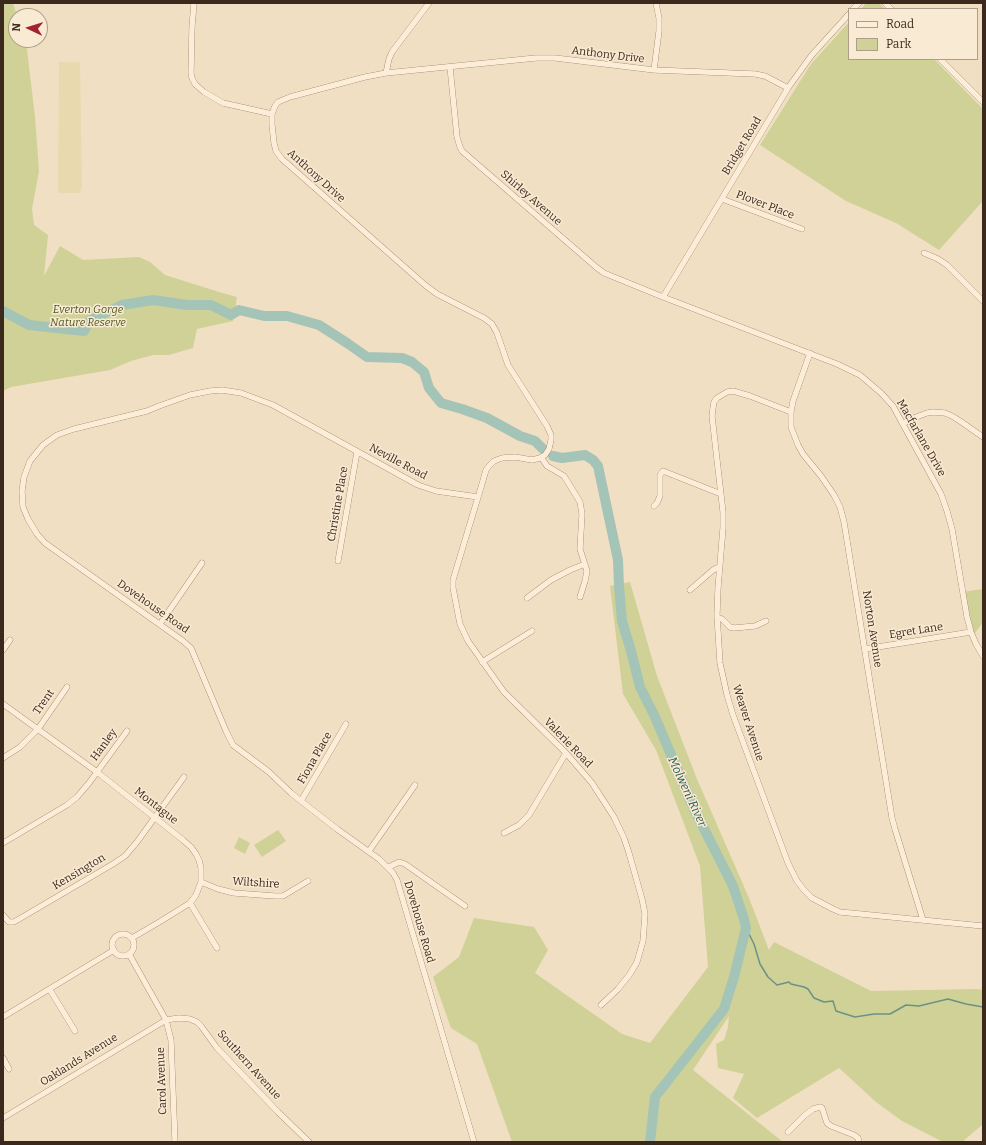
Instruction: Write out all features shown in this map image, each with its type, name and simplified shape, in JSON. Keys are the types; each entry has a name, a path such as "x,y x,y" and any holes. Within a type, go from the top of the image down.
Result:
{"street":[{"path":"194,3 191,73 195,84 204,92 223,102 272,114"},
{"path":"386,73 392,52 429,3"},
{"path":"654,70 659,31 656,3"},
{"name":"Bridget Road","path":"663,297 788,88 811,56 848,15"},
{"name":"Anthony Drive","path":"541,457 548,451 551,445 551,435 508,365 497,333 492,324 484,318 437,294 425,285 282,159 277,153 274,143 272,114 275,106 278,102 290,97 365,77 386,73 546,58 654,70 755,74 765,76 788,88"},
{"path":"941,60 983,102"},
{"name":"Shirley Avenue","path":"450,67 457,137 462,150 604,273 663,297"},
{"name":"Plover Place","path":"722,199 802,229"},
{"path":"924,253 938,259 947,266 983,301"},
{"name":"Macfarlane Drive","path":"663,297 860,375 872,384 893,406 941,494 952,529 963,597 971,632 983,656"},
{"name":"Norton Avenue","path":"810,354 793,401 791,427 803,454 821,476 834,495 840,508 846,533 892,818 923,920"},
{"name":"Dovehouse Road","path":"357,452 273,405 241,393 222,390 202,392 137,414 74,429 57,435 43,444 34,453 28,465 22,486 23,507 34,530 50,547 160,624 191,648 233,745 273,775 287,790 369,851 389,868 397,880 474,1142"},
{"name":"Weaver Avenue","path":"791,412 738,392 727,392 714,402 712,416 721,494 723,528 719,567 717,617 720,663 733,715 788,864 797,881 812,898 827,907 840,912 983,926"},
{"path":"904,424 911,418 927,413 945,413 960,421 983,438"},
{"name":"Neville Road","path":"357,452 427,489 478,497"},
{"name":"Christine Place","path":"338,561 357,452"},
{"path":"478,497 486,470 490,464 505,457 532,460 541,457 547,466 564,476 580,502 582,514 580,549 587,574 580,597"},
{"path":"654,506 660,496 660,475 663,471 721,494"},
{"name":"Valerie Road","path":"478,497 452,585 462,628 468,641 504,692 566,753 596,788 624,838 641,893 645,914 643,941 636,962 618,989 601,1005"},
{"path":"160,624 202,563"},
{"path":"528,598 546,582 585,564"},
{"path":"690,590 713,570 719,567"},
{"path":"717,617 722,619 730,627 734,628 755,626 766,621"},
{"path":"482,662 532,631"},
{"name":"Egret Lane","path":"865,649 971,632"},
{"path":"3,650 10,640"},
{"name":"Trent","path":"3,758 20,747 38,729 67,687"},
{"name":"Montague","path":"3,704 97,772 183,840 193,850 199,860 201,882"},
{"name":"Fiona Place","path":"302,801 346,724"},
{"name":"Hanley","path":"97,772 127,731"},
{"path":"504,833 519,825 529,815 566,753"},
{"path":"3,843 73,800 97,772"},
{"path":"155,818 184,777"},
{"path":"369,851 415,785"},
{"name":"Kensington","path":"3,915 9,922 14,922 113,864 125,856 155,818"},
{"path":"389,868 399,862 405,864 465,906"},
{"name":"Wiltshire","path":"201,882 218,889 234,893 283,896 308,880"},
{"path":"132,938 190,903 196,895 201,882"},
{"path":"190,903 217,948"},
{"path":"126,934 132,938 134,945 129,954 119,954 114,950 113,943 119,935 126,934"},
{"path":"3,1017 114,950"},
{"name":"Carol Avenue","path":"129,954 158,1003 166,1020 171,1040 175,1142"},
{"path":"50,990 75,1031"},
{"name":"Southern Avenue","path":"166,1020 179,1018 190,1019 198,1022 217,1048 309,1142"},
{"name":"Oaklands Avenue","path":"3,1118 166,1020"},
{"path":"3,1058 9,1069"},
{"path":"788,1132 808,1113 820,1107 822,1108 827,1123 854,1135 858,1138 859,1142"}],"shaded area":[{"path":"59,62 80,62 82,185 80,193 58,193"}],"green space":[{"name":"Everton Gorge Nature Reserve","path":"3,3 13,3 15,8 8,8 8,48 27,48 35,117 39,171 32,209 34,225 48,235 44,276 60,246 83,260 139,257 150,262 165,275 237,297 233,321 197,329 193,348 169,355 153,355 131,361 110,370 11,387 3,391"},
{"path":"866,3 879,3 884,8 862,8"},
{"path":"848,23 848,60 935,60 983,109 983,201 939,250 896,223 846,201 760,145 811,64"},
{"path":"630,582 657,676 697,779 749,898 769,950 774,942 871,991 983,990 983,1124 962,1142 943,1142 902,1121 876,1102 839,1068 757,1118 733,1098 744,1074 718,1068 716,1044 724,1040 728,1027 729,1016 693,1070 783,1142 512,1142 477,1044 451,1028 433,977 459,957 474,918 534,927 548,950 535,973 622,1034 650,1043 708,967 700,866 656,750 623,694 610,586"},
{"path":"983,589 983,622 973,636 962,592"},
{"path":"278,830 286,841 262,857 254,845"},
{"path":"239,837 250,843 245,854 234,848"}],"waterway":[{"name":"Molweni River","path":"3,311 29,325 84,331 90,320 122,305 153,300 187,305 211,305 231,315 239,310 264,316 287,316 319,325 367,357 402,358 412,362 424,372 429,388 441,403 487,418 520,436 535,441 543,449"},
{"name":"Molweni River","path":"553,456 562,458 585,455 593,460 598,466 618,560 622,621 640,687 655,717 694,809 733,886 746,928 734,977 724,1009 655,1097 650,1142"},
{"path":"746,928 754,944 760,964 768,977 777,985 789,982 808,989 814,998 824,1002 833,1001 836,1011 855,1017 874,1014 890,1014 906,1005 919,1006 948,999 983,1007"}]}
